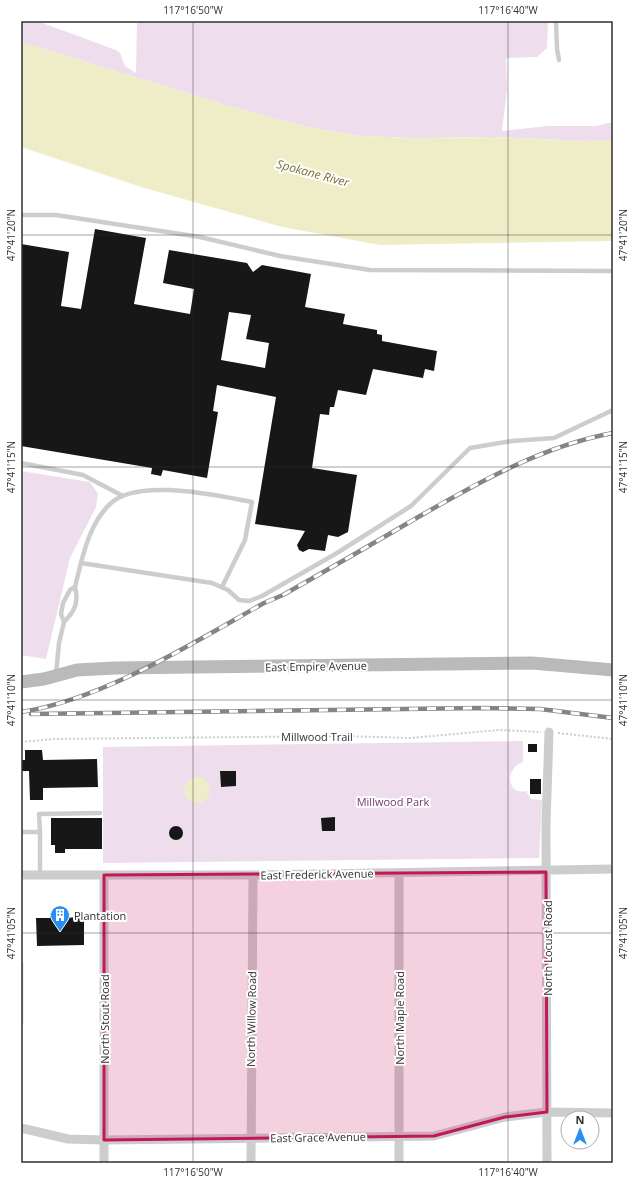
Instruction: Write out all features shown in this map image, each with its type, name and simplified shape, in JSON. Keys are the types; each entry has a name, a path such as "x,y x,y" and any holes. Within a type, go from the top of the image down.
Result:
{"street":[{"name":"East Empire Avenue","path":"21,682 91,669 532,663 613,670"},
{"name":"North Locust Road","path":"547,1163 546,872 549,732"},
{"name":"East Frederick Avenue","path":"21,875 253,875 546,872 613,869"},
{"name":"North Maple Road","path":"399,1163 400,873"},
{"name":"North Stout Road","path":"104,875 104,1163"},
{"name":"North Willow Road","path":"251,1163 253,875"},
{"name":"East Grace Avenue","path":"21,1128 68,1138 104,1140 434,1136 505,1117 547,1112 613,1113"}],"lane":[{"path":"556,21 556,49 559,60"},
{"path":"21,215 56,215 200,237 280,256 370,270 613,271"},
{"path":"81,563 212,582 222,587 239,600 249,601 262,596 337,553 411,506 470,448 512,441 554,438 613,410"},
{"path":"21,463 83,475 121,495"},
{"path":"56,676 59,643 64,622 73,612 77,604 78,597 75,587 87,542 95,526 110,504 121,495 136,490 197,492 252,502 245,540 222,587"},
{"path":"64,622 61,614 63,603 70,590 75,587"},
{"path":"40,875 39,814 100,813"},
{"path":"21,832 40,832"},
{"path":"21,963 21,1024"}],"path":[{"name":"Millwood Trail","path":"21,742 53,739 333,736 420,737 499,730 549,732 613,739"}],"highlighted area":[{"path":"546,872 547,1112 505,1117 434,1136 104,1140 104,875"}],"green space":[{"path":"21,21 37,21 116,50 120,53 125,66 136,73 137,21 548,21 547,48 537,57 506,58 507,90 502,131 548,126 596,126 613,122 613,140 585,141 494,137 413,138 361,136 308,127 229,106 21,42"},
{"path":"21,471 90,482 98,494 96,507 70,558 46,659 21,655"},
{"name":"Millwood Park","path":"523,741 523,762 512,770 510,781 515,790 526,791 531,799 542,800 539,858 103,863 103,747"}],"water":[{"name":"Spokane River","path":"21,42 229,106 308,127 361,136 413,138 494,137 585,141 613,140 613,241 380,245 282,227 141,187 21,147"},
{"path":"197,777 206,781 210,790 206,799 197,803 188,799 184,790 188,781"}],"building":[{"path":"95,229 146,238 134,304 190,314 194,289 163,283 169,250 247,263 253,272 262,265 311,274 305,307 345,314 343,324 377,330 377,334 382,335 382,341 437,351 434,371 425,369 423,378 373,369 366,395 338,390 334,407 330,407 329,415 320,414 312,468 357,475 348,532 338,537 328,535 325,551 309,549 303,552 299,550 297,545 305,531 255,524 276,397 217,385 213,411 218,412 207,478 163,470 161,476 151,474 152,468 21,446 21,244 69,252 61,306 81,309","holes":["229,312 251,315 246,339 269,343 265,368 221,360"]},
{"path":"528,744 537,744 537,752 528,752"},
{"path":"25,750 42,750 43,760 97,759 98,787 43,788 43,800 30,800 29,771 21,771 21,760 25,760"},
{"path":"220,771 236,771 236,786 221,787"},
{"path":"530,779 541,779 541,794 530,794"},
{"path":"335,817 335,831 322,831 321,818"},
{"path":"51,818 102,818 102,849 65,849 65,853 55,853 55,845 51,845"},
{"path":"176,826 181,828 183,833 181,838 176,840 171,838 169,833 171,828"},
{"name":"Plantation","path":"50,913 60,913 60,918 84,917 84,945 37,946 36,918 50,918"}],"railway":[{"path":"21,712 52,706 83,696 115,683 177,652 264,603 283,595 489,478 537,456 587,439 613,433"},
{"path":"31,714 480,708 540,709 613,718"}],"place":[{"name":"Plantation","path":"60,932"}]}
